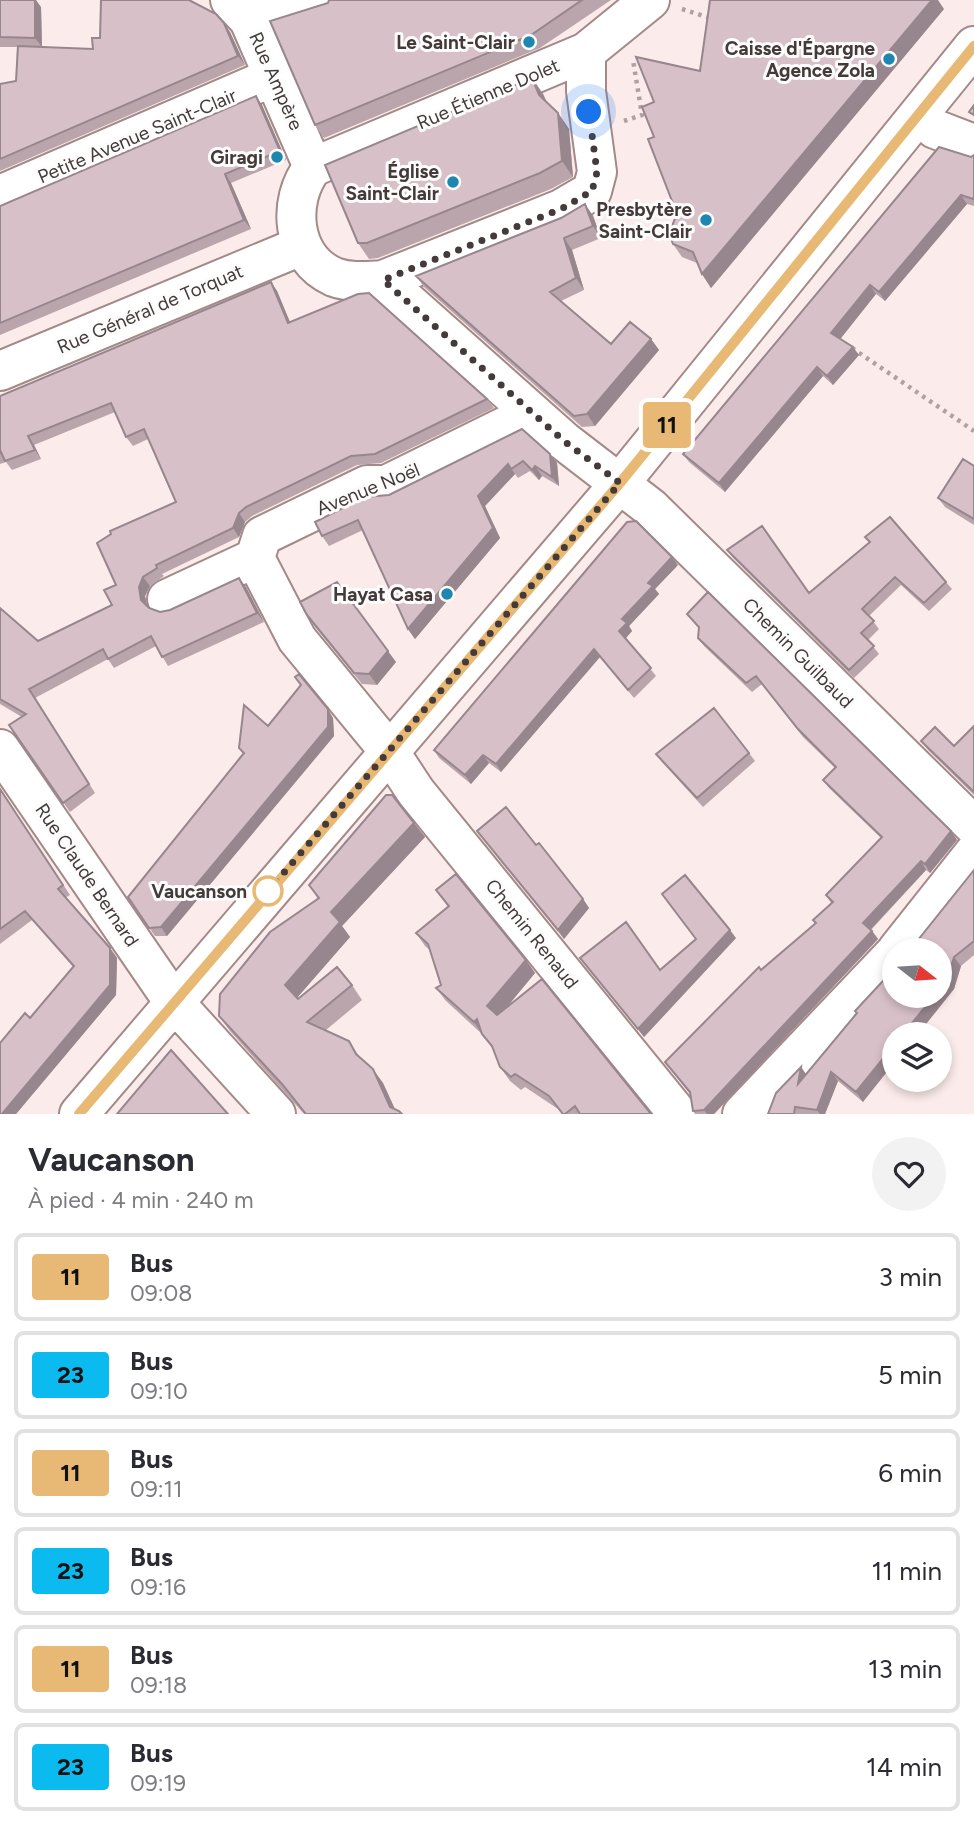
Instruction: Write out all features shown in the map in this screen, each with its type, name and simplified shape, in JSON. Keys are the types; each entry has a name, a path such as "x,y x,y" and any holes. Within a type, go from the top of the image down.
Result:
{"street":[{"path":"239,10 322,0"},
{"name":"Rue Étienne Dolet","path":"313,167 586,52 668,9"},
{"name":"Rue Ampère","path":"239,10 275,76 313,167"},
{"path":"79,1114 173,1001 620,483 974,46"},
{"path":"313,167 301,181 295,212 300,246 316,266 335,277 358,282 383,280 561,209 592,191 597,172 586,91 586,52"},
{"name":"Petite Avenue Saint-Clair","path":"0,195 275,76"},
{"path":"918,115 935,129 974,144"},
{"name":"Rue Général de Torquat","path":"0,371 300,246"},
{"name":"Chemin Guilbaud","path":"383,280 564,441 651,508 974,826"},
{"name":"Avenue Noël","path":"255,558 262,536 367,485 386,485 532,412"},
{"path":"167,599 255,558 297,639 389,751"},
{"name":"Rue Claude Bernard","path":"0,749 173,1001 275,1114"},
{"name":"Chemin Renaud","path":"389,751 416,792 678,1114"},
{"path":"907,938 974,853"},
{"path":"742,1114 882,967"}],"path":[{"path":"668,9 688,0"},
{"path":"668,9 718,20"},
{"path":"632,61 640,53"},
{"path":"592,133 642,114 632,61"},
{"path":"632,61 644,65"},
{"path":"846,344 974,431"}],"building":[{"path":"0,0 35,0 35,38 0,37"},
{"path":"101,0 189,0 216,14 224,23 238,56 0,159 0,84 16,81 18,46 93,49 92,38 100,38"},
{"path":"329,0 582,0 531,35 315,125 270,21 328,3"},
{"path":"710,0 932,0 702,274 693,252 673,244 669,233 677,214 648,139 654,137 642,107 654,102 636,57 700,71"},
{"name":"Église Saint-Clair","path":"532,78 539,95 558,113 562,161 540,173 367,243 358,243 325,165"},
{"path":"256,96 280,151 225,174 244,220 0,323 0,206"},
{"path":"939,147 971,157 974,155 973,199 961,195 879,292 870,285 831,333 853,347 827,376 817,367 719,483 683,454"},
{"path":"585,204 593,226 564,238 576,278 550,292 611,344 630,322 651,339 587,414 574,416 416,276 561,218"},
{"path":"271,282 288,323 358,294 369,293 487,399 375,454 351,456 246,507 239,513 233,528 156,565 157,568 143,577 139,587 141,600 149,608 160,612 170,610 239,578 257,613 162,657 151,636 108,659 103,649 29,689 89,784 63,803 9,725 26,714 0,699 0,608 38,641 112,605 104,590 116,585 97,543 111,534 110,531 176,502 144,429 126,437 111,403 28,436 35,450 5,461 0,453 0,396"},
{"path":"522,429 550,454 552,477 535,466 532,470 523,461 511,469 508,464 478,496 493,528 408,629 358,520 322,536 315,522 365,497 389,495"},
{"path":"963,459 974,466 974,519 938,498"},
{"path":"890,517 946,582 924,603 895,577 862,609 874,621 861,633 874,646 849,670 727,550 762,526 809,593 870,542 865,537"},
{"path":"636,521 672,557 648,583 653,586 622,619 627,623 619,631 651,668 628,690 594,649 496,764 483,755 465,775 434,750 627,522"},
{"path":"337,582 388,651 369,674 354,673 307,615 300,602"},
{"path":"708,592 951,831 925,864 921,861 863,923 872,931 704,1110 693,1111 690,1092 665,1062 759,967 761,970 816,923 813,920 833,902 826,895 882,837 823,780 836,767 798,729 756,676 746,683 698,638 699,627 687,614"},
{"path":"299,674 328,709 328,727 161,927 149,928 128,897 244,753 239,748 244,705 268,726 301,685 295,677"},
{"path":"714,708 749,753 697,798 656,754"},
{"path":"974,726 974,792 921,741 935,727 954,746"},
{"path":"0,789 63,885 58,889 110,948 110,985 2,1114 0,1043 25,1013 30,1018 74,966 25,911 0,929"},
{"path":"386,795 392,795 414,823 331,912 340,922 285,985 298,999 337,967 352,985 307,1022 349,1041 356,1054 373,1069 390,1107 402,1114 306,1114 219,1016 220,994 270,932 319,898 309,885"},
{"path":"506,807 536,845 539,843 583,899 558,930 477,831"},
{"path":"974,870 974,941 954,957 952,964 952,938 920,938"},
{"path":"456,874 526,960 487,1006 497,1015 542,979 651,1114 580,1114 575,1106 563,1114 549,1096 515,1074 511,1077 500,1067 477,1019 474,1022 436,988 441,985 428,944 416,933 449,906 436,890"},
{"path":"685,875 730,930 638,1029 580,958 626,922 660,970 696,939 662,894"},
{"path":"882,982 882,1008 924,1008 913,1022 882,1022 882,1060 856,1092 831,1072 817,1110 795,1107 794,1114 768,1114 776,1093 801,1067 798,1084 857,1013 855,1011"},
{"path":"171,1050 228,1114 117,1114"}],"bus line":[{"name":"11","path":"79,1114 173,1001 620,483 974,46"}],"place":[{"name":"Le Saint-Clair","path":"529,42"},
{"name":"Caisse d'Épargne Agence Zola","path":"889,59"},
{"name":"Giragi","path":"277,157"},
{"name":"Église Saint-Clair","path":"453,182"},
{"name":"Presbytère Saint-Clair","path":"706,220"},
{"name":"Hayat Casa","path":"447,594"},
{"name":"Vaucanson","path":"268,891"}],"route":[{"path":"268,891 620,483 564,441 383,280 561,209 592,191 597,172 589,112"}]}
